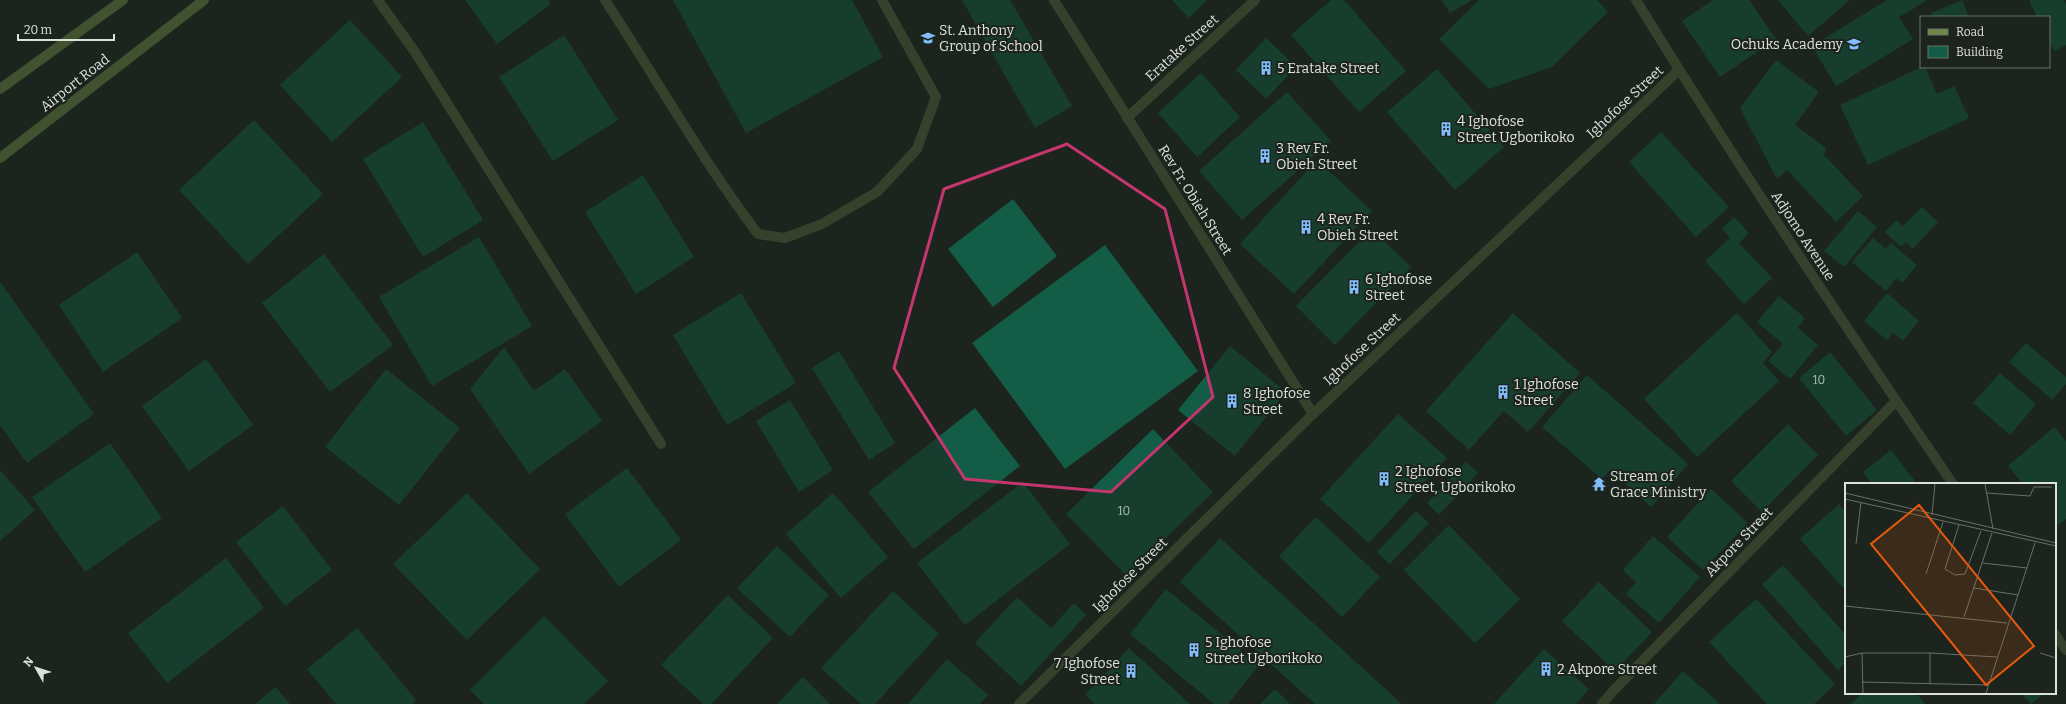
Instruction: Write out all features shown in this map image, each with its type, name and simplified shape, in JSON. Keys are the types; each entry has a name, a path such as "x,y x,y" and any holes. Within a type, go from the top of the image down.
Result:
{"main road":[{"path":"0,89 123,0"},
{"name":"Airport Road","path":"0,158 204,0"}],"street":[{"path":"378,0 415,52 661,444"},
{"path":"605,0 730,197 758,234 785,238 822,224 877,192 917,149 936,97 882,0"},
{"name":"Rev Fr. Obieh Street","path":"1054,0 1313,414"},
{"name":"Eratake Street","path":"1127,118 1255,0"},
{"name":"Adjomo Avenue","path":"1636,0 1679,70 1829,302 1952,483"},
{"name":"Ighofose Street","path":"1019,704 1313,414 1679,70"},
{"name":"Akpore Street","path":"1602,704 1896,401"},
{"path":"2056,635 2066,650"}],"highlighted area":[{"path":"1067,144 1165,209 1213,397 1111,492 965,479 894,368 944,189"}],"building":[{"path":"465,0 549,0 551,4 497,44"},
{"path":"673,0 852,0 883,57 746,133"},
{"path":"962,0 1010,0 1072,106 1035,128"},
{"path":"1172,0 1207,0 1189,18"},
{"path":"1331,0 1344,0 1406,71 1359,112 1291,35"},
{"path":"1442,0 1472,0 1450,13"},
{"path":"1479,0 1597,0 1608,12 1552,67 1489,89 1439,39"},
{"path":"1713,0 1749,0 1776,39 1720,77 1682,21"},
{"path":"1778,0 1850,0 1808,36"},
{"path":"1887,0 1927,0 1899,17 1913,39 1836,86 1812,46"},
{"path":"1962,0 1969,16 1932,16 1931,13"},
{"path":"2029,0 2064,0 2066,4 2066,45 2054,51 2050,43 2050,16 2037,16"},
{"path":"350,20 402,77 332,142 280,85"},
{"path":"564,35 618,120 553,161 499,77"},
{"name":"5 Eratake Street","path":"1266,38 1296,67 1266,99 1236,70"},
{"path":"1776,60 1819,92 1795,125 1826,148 1824,155 1863,196 1836,222 1787,170 1777,179 1740,108"},
{"path":"1920,68 1925,68 1937,94 1954,86 1969,118 1868,165 1840,105"},
{"name":"4 Ighofose Street Ugborikoko","path":"1437,69 1504,147 1455,190 1387,112"},
{"path":"1201,73 1240,117 1197,157 1158,113"},
{"name":"3 Rev Fr. Obieh Street","path":"1287,92 1331,141 1242,220 1199,171"},
{"path":"254,120 323,194 248,264 179,190"},
{"path":"423,122 483,220 423,257 363,159"},
{"path":"1661,132 1729,207 1696,237 1629,162"},
{"name":"4 Rev Fr. Obieh Street","path":"1317,160 1372,211 1294,294 1240,244"},
{"path":"643,175 694,257 636,294 585,212"},
{"path":"1013,199 1057,256 993,307 948,249"},
{"path":"1922,207 1938,222 1913,249 1906,242 1901,247 1885,232 1896,220 1903,226"},
{"path":"1858,211 1877,227 1844,267 1824,251"},
{"path":"1734,217 1749,233 1739,243 1772,278 1744,304 1705,261 1730,238 1722,229"},
{"name":"6 Ighofose Street","path":"1372,229 1411,267 1335,345 1296,306"},
{"path":"479,237 532,326 432,386 379,297"},
{"path":"1873,238 1886,249 1891,243 1917,265 1902,283 1896,278 1886,291 1852,262"},
{"path":"1105,245 1198,371 1065,469 972,343"},
{"path":"137,252 182,318 103,372 59,305"},
{"path":"324,254 393,345 330,392 262,303"},
{"path":"0,282 94,414 27,463 0,425"},
{"path":"741,293 796,383 727,425 673,335"},
{"path":"1887,293 1919,321 1903,341 1893,332 1887,340 1864,321"},
{"path":"1779,296 1805,318 1798,328 1818,345 1790,379 1768,361 1783,344 1757,322"},
{"name":"1 Ighofose Street","path":"1513,313 1580,373 1528,432 1504,411 1469,450 1426,411"},
{"path":"1737,313 1772,352 1763,363 1779,381 1697,457 1644,399"},
{"path":"2026,343 2066,377 2066,384 2052,400 2009,362"},
{"name":"8 Ighofose Street","path":"1230,346 1286,392 1235,456 1178,410"},
{"path":"504,347 534,391 565,369 602,421 529,474 470,389"},
{"path":"839,351 895,443 869,460 812,368"},
{"path":"1830,352 1877,410 1846,436 1799,378"},
{"path":"206,359 253,425 189,471 142,406"},
{"path":"386,369 460,428 399,505 325,447"},
{"path":"2000,373 2036,404 2010,435 1973,403"},
{"path":"1587,375 1688,464 1651,507 1610,470 1602,479 1542,427"},
{"path":"790,400 833,470 799,492 756,421"},
{"path":"975,408 1020,466 914,549 868,492"},
{"name":"2 Ighofose Street, Ugborikoko","path":"1398,414 1447,458 1369,543 1320,499"},
{"path":"1788,424 1818,455 1762,512 1731,481"},
{"path":"2054,427 2066,441 2066,519 2058,525 2056,523 2056,483 2022,483 2008,466"},
{"path":"1153,429 1213,492 1127,576 1066,514"},
{"path":"110,443 162,518 85,572 32,497"},
{"path":"1891,450 1916,483 1871,483 1863,472"},
{"path":"1466,462 1478,473 1439,515 1427,503"},
{"path":"627,468 681,540 619,587 565,514"},
{"path":"0,470 35,510 0,541"},
{"path":"1023,482 1070,544 965,625 917,563"},
{"path":"1711,489 1748,523 1703,570 1667,537"},
{"path":"467,493 540,569 467,640 393,564"},
{"path":"833,493 888,557 841,598 786,534"},
{"path":"1839,504 1845,512 1845,590 1800,539"},
{"path":"283,506 332,570 285,606 236,542"},
{"path":"1416,511 1429,523 1390,564 1377,552"},
{"path":"1316,517 1380,577 1342,617 1279,556"},
{"path":"1449,525 1520,599 1475,643 1404,570"},
{"path":"1653,536 1700,577 1659,623 1626,594 1636,582 1623,570"},
{"path":"1220,538 1402,704 1315,704 1180,582"},
{"path":"777,546 829,595 790,637 737,588"},
{"path":"226,558 264,608 167,683 128,633"},
{"path":"1783,565 1845,634 1845,663 1838,670 1762,584"},
{"path":"1599,582 1652,632 1615,671 1562,621"},
{"name":"5 Ighofose Street Ugborikoko","path":"1166,589 1259,665 1228,704 1214,704 1130,634"},
{"path":"893,591 939,634 875,704 861,704 821,668"},
{"path":"728,595 773,638 711,704 703,704 661,665"},
{"path":"1017,597 1051,628 1074,603 1086,615 1021,686 975,643"},
{"path":"1756,599 1835,684 1814,704 1767,704 1709,642"},
{"path":"544,616 608,681 584,704 484,704 470,690"},
{"path":"357,628 416,700 412,704 336,704 307,669"},
{"name":"7 Ighofose Street","path":"1129,648 1190,704 1095,704 1085,695"},
{"name":"2 Akpore Street","path":"1544,649 1589,689 1576,704 1494,704"},
{"path":"947,659 988,695 980,704 908,704"},
{"path":"1683,671 1720,704 1654,704"},
{"path":"803,677 830,704 777,704"},
{"path":"276,687 290,704 255,704"},
{"path":"1275,689 1290,704 1260,704"},
{"path":"1862,694 1917,694 1925,704 1851,704"},
{"path":"2022,694 2044,694 2031,704"}],"place":[{"name":"St. Anthony Group of School","path":"928,38"},
{"name":"Ochuks Academy","path":"1854,44"},
{"name":"5 Eratake Street","path":"1266,68"},
{"name":"4 Ighofose Street Ugborikoko","path":"1446,129"},
{"name":"3 Rev Fr. Obieh Street","path":"1265,156"},
{"name":"4 Rev Fr. Obieh Street","path":"1306,227"},
{"name":"6 Ighofose Street","path":"1354,287"},
{"name":"1 Ighofose Street","path":"1503,392"},
{"name":"8 Ighofose Street","path":"1232,401"},
{"name":"2 Ighofose Street, Ugborikoko","path":"1384,479"},
{"name":"Stream of Grace Ministry","path":"1599,484"},
{"name":"5 Ighofose Street Ugborikoko","path":"1194,650"},
{"name":"2 Akpore Street","path":"1546,669"},
{"name":"7 Ighofose Street","path":"1131,671"}]}
